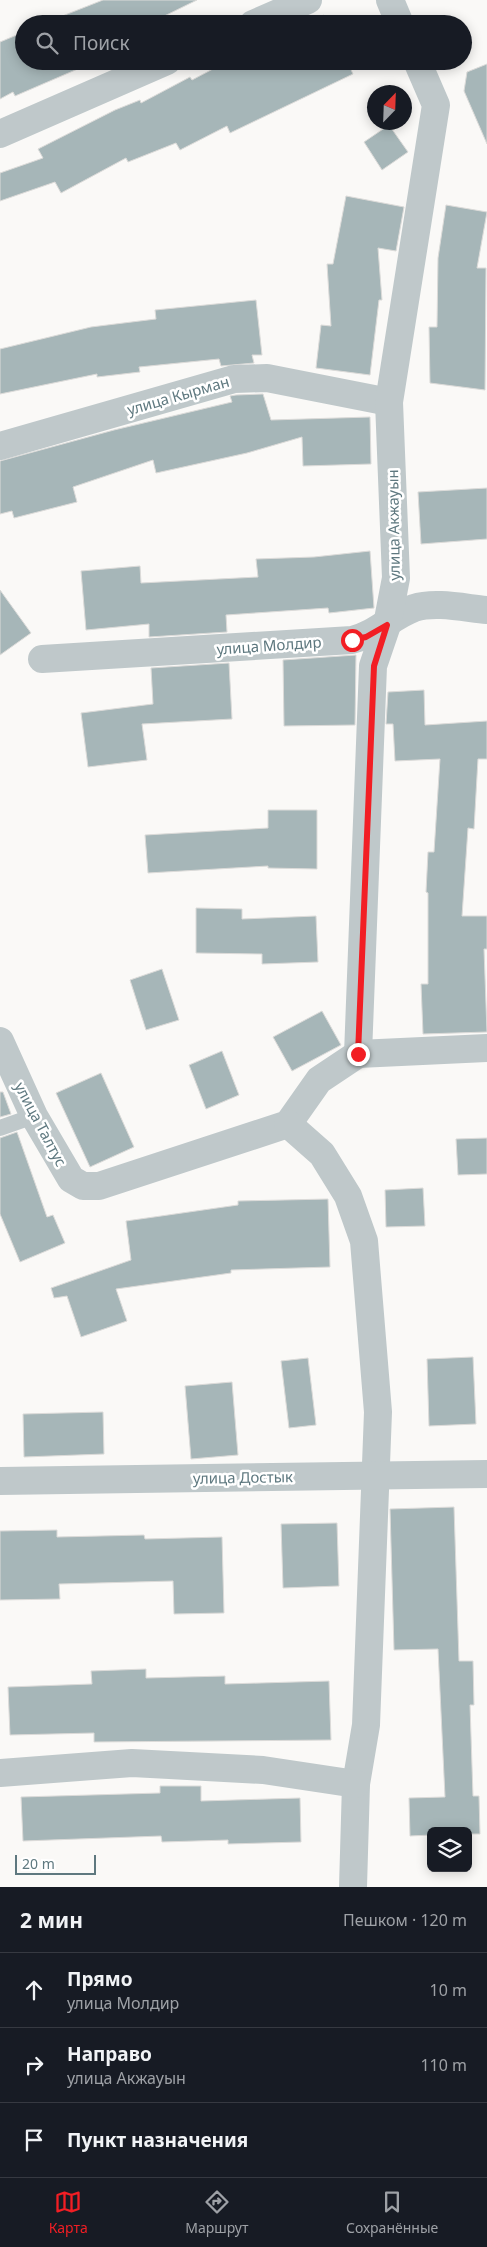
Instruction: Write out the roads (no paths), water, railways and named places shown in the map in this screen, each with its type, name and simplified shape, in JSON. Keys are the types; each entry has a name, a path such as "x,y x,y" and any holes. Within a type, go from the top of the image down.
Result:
{"street":[{"path":"274,15 308,0"},
{"path":"390,0 396,15"},
{"path":"0,134 146,70"},
{"name":"улица Акжауын","path":"358,1054 374,666 387,625 396,578 389,402 436,105 421,70"},
{"name":"улица Кырман","path":"0,446 234,379 267,378 389,402"},
{"name":"улица Молдир","path":"42,659 352,640 366,637 414,608 433,606 487,610"},
{"name":"улица Талтус","path":"0,1041 34,1116 71,1179 83,1186 98,1186 288,1124"},
{"path":"352,1887 356,1784 366,1725 378,1412 364,1242 348,1196 322,1154 288,1124 319,1080 358,1054 487,1048"},
{"name":"улица Достык","path":"0,1481 487,1474"},
{"path":"0,1773 132,1763 263,1770 356,1784"}],"lane":[{"path":"0,1128 34,1116"}]}
